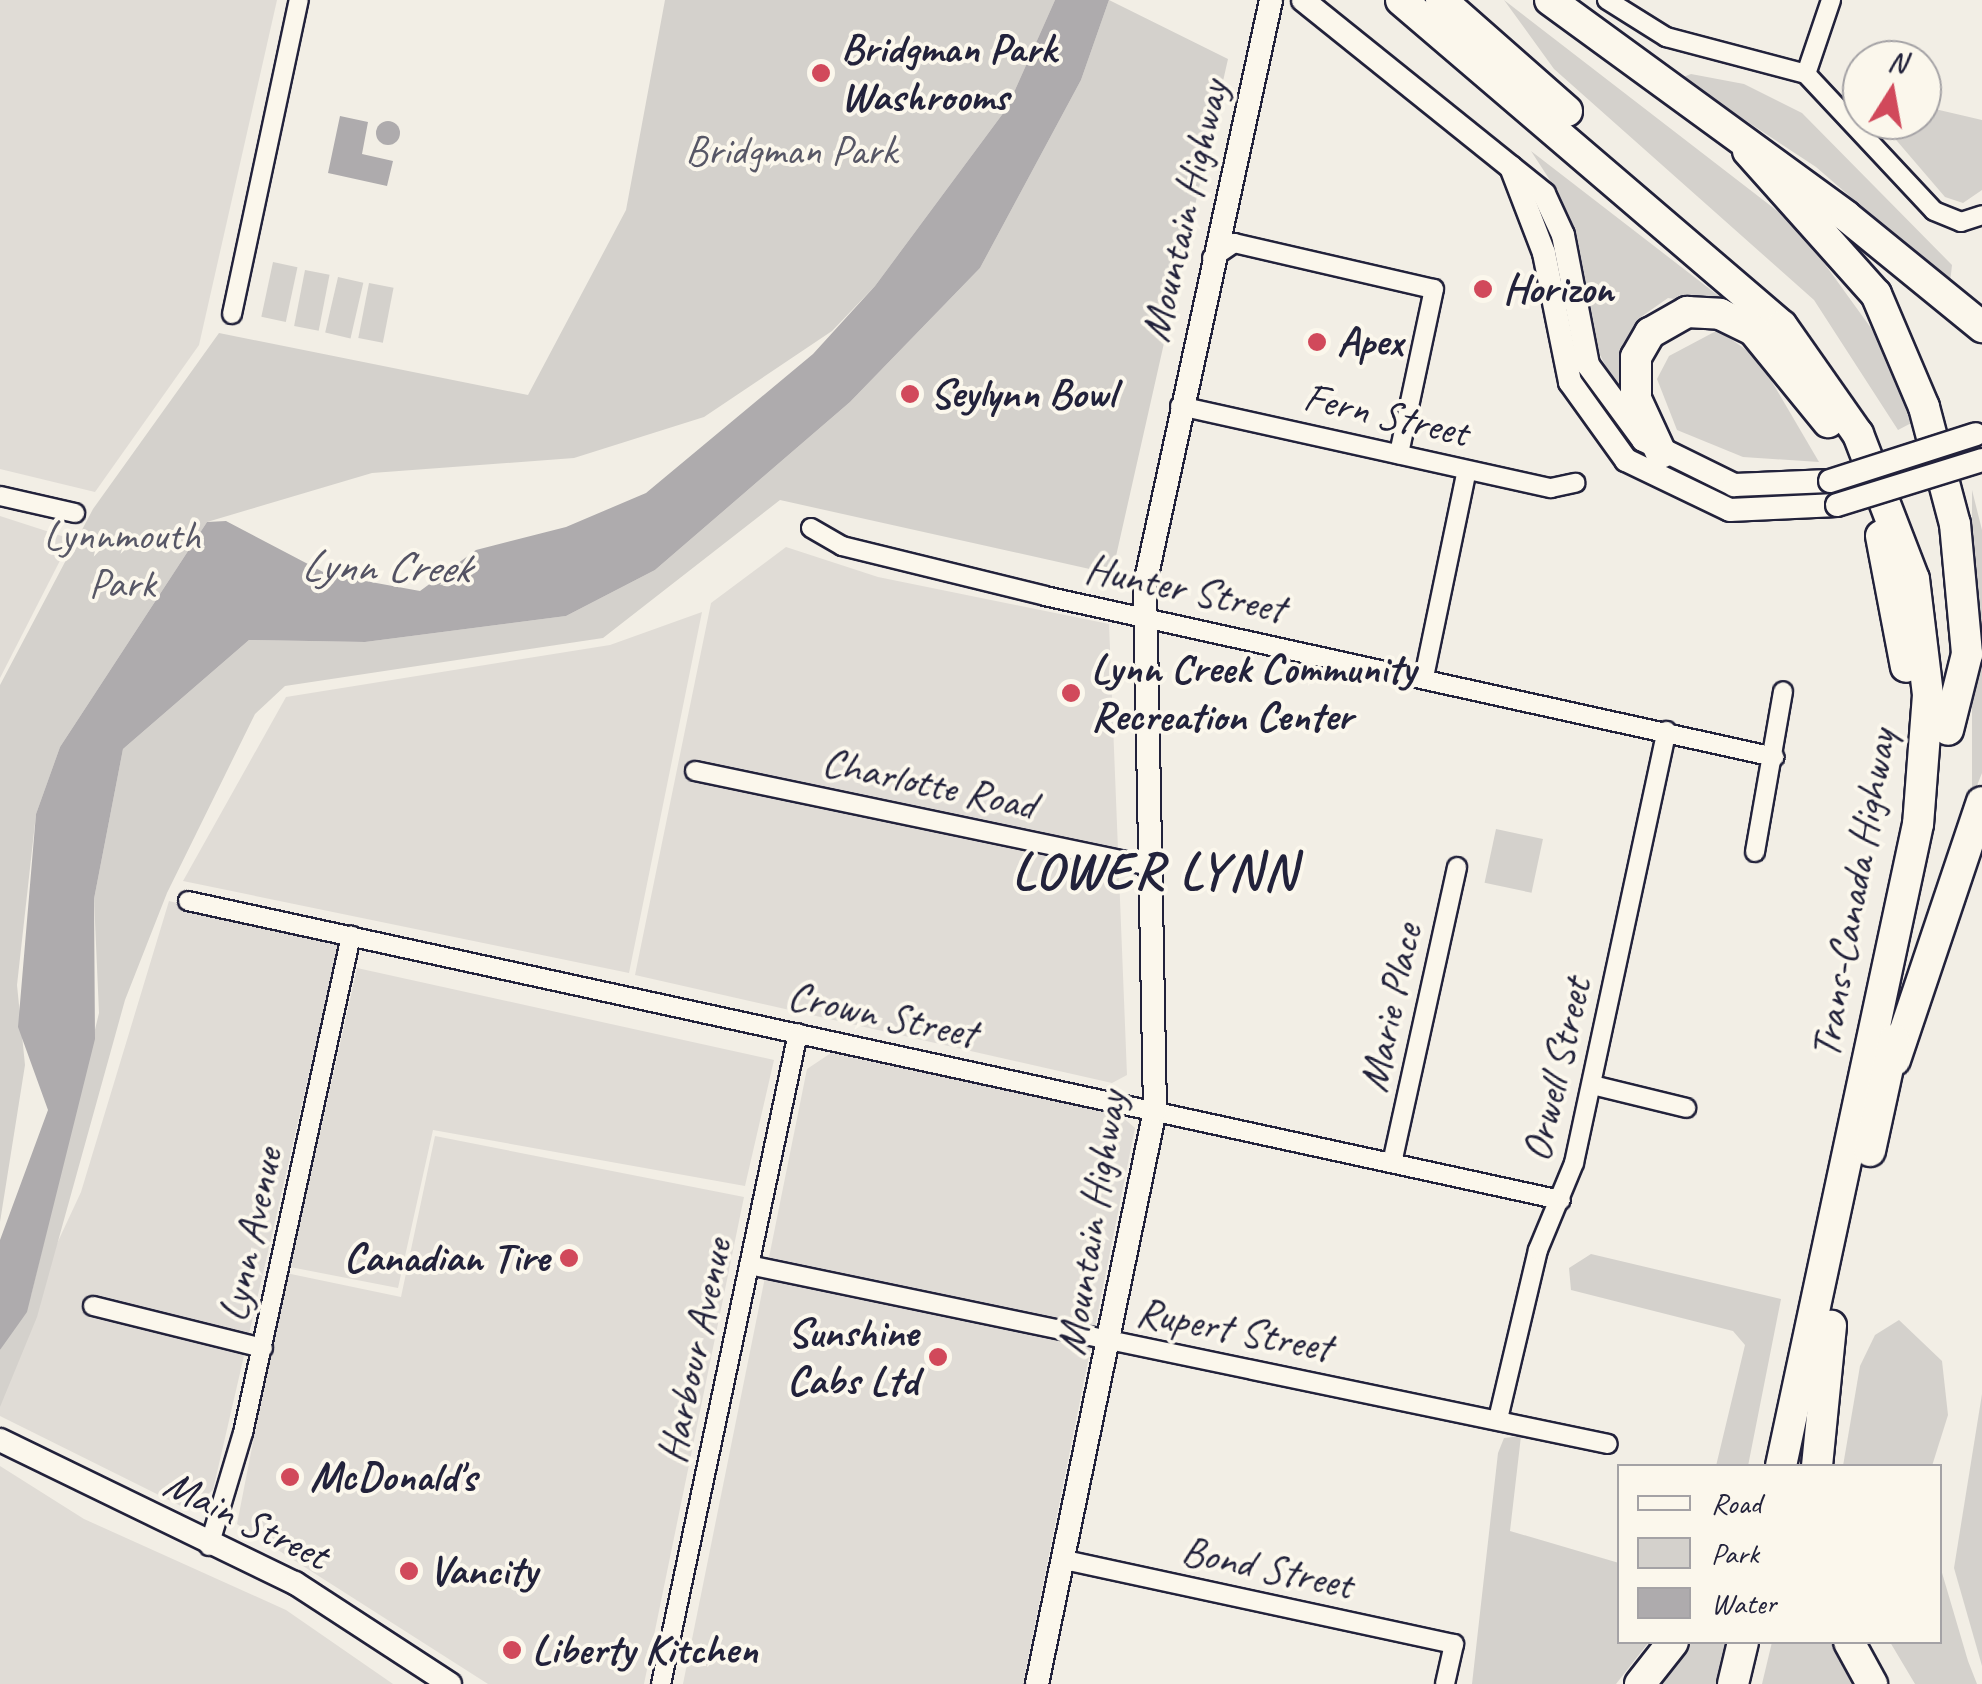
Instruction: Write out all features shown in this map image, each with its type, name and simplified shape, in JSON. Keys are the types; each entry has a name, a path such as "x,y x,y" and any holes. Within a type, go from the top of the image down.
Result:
{"highway":[{"path":"1380,0 1538,112"},
{"name":"Trans-Canada Highway","path":"1401,0 1538,112 1782,326 1835,396 1893,507 1921,618 1928,738 1874,1090"},
{"name":"Trans-Canada Highway","path":"1441,0 1768,281 1860,398 1926,543 1946,652 1948,730 1822,1323 1782,1464"},
{"path":"1550,0 1748,151 1846,216 1982,327"},
{"path":"1748,151 1876,294 1924,407 1955,524 1967,654 1948,730"},
{"path":"1661,453 1636,398 1640,349 1674,316 1720,314 1767,343 1818,406 1880,535 1901,628 1909,739 1874,1090"},
{"path":"1874,1090 1982,802"},
{"path":"1765,1464 1822,1323"},
{"path":"1818,1464 1822,1323"},
{"name":"Trans-Canada Highway","path":"1800,1464 1822,1323"},
{"path":"1640,1684 1670,1644"},
{"path":"1734,1684 1743,1644"},
{"path":"1753,1684 1762,1644"},
{"path":"1850,1644 1872,1684"}],"main road":[{"name":"Mountain Highway","path":"1037,1684 1112,1341 1154,1110 1141,615 1180,406 1270,0"},
{"path":"1303,0 1544,194 1559,225 1599,389 1661,453 1734,485 1830,481 1979,434"},
{"path":"1511,167 1544,253 1570,382 1626,460 1730,510 1837,504 1982,460"},
{"name":"Main Street","path":"0,1440 326,1600 450,1684"}],"street":[{"path":"232,314 299,0"},
{"path":"1607,0 1666,38 1806,74 1934,211 1980,217"},
{"path":"1806,74 1831,0"},
{"path":"1221,220 1234,243 1434,290 1399,454"},
{"path":"1212,258 1234,243"},
{"name":"Fern Street","path":"1180,406 1551,488 1575,483"},
{"path":"1424,676 1468,470"},
{"path":"0,496 75,513"},
{"name":"Hunter Street","path":"811,528 842,546 1774,757"},
{"path":"1755,852 1783,690"},
{"name":"Orwell Street","path":"1498,1419 1538,1250 1560,1200 1592,1085 1668,732"},
{"name":"Charlotte Road","path":"695,771 1148,866"},
{"name":"Marie Place","path":"1392,1164 1457,867"},
{"name":"Crown Street","path":"188,900 1560,1200"},
{"name":"Lynn Avenue","path":"210,1546 263,1348 351,936"},
{"name":"Harbour Avenue","path":"661,1684 798,1033"},
{"path":"1592,1085 1686,1108"},
{"name":"Rupert Street","path":"749,1265 1608,1444"},
{"path":"94,1306 263,1348"},
{"name":"Bond Street","path":"1064,1560 1454,1644 1445,1684"}],"shaded area":[{"path":"0,0 277,0 199,345 95,492 0,469"},
{"path":"0,516 71,539 0,678"},
{"path":"786,547 878,577 1109,624 1127,1075 1112,1083 635,975 711,603"},
{"path":"702,612 629,973 183,881 286,697 610,645"},
{"path":"169,901 339,944 213,1490 189,1510 0,1416 0,1366 81,1192"},
{"path":"357,968 774,1060 745,1186 433,1130 398,1288 290,1267"},
{"path":"831,1053 1120,1115 1135,1128 1023,1684 683,1684 807,1069"},
{"path":"435,1136 744,1197 644,1684 488,1684 237,1524 286,1273 401,1297"},
{"path":"0,1466 84,1519 286,1610 393,1684 0,1684"}],"green space":[{"name":"Bridgman Park","path":"665,0 1055,0 1007,108 875,286 832,331 704,417 574,458 372,473 207,522 60,747 36,814 17,985 25,1065 0,1222 0,685 93,509 219,333 528,395 626,210"},
{"path":"1109,0 1228,59 1112,574 780,500 603,638 285,686 255,714 167,893 125,1000 37,1317 0,1407 0,1350 31,1295 99,1013 94,899 123,749 249,640 365,642 566,616 655,570 850,402 980,268 1081,80"},
{"path":"1504,0 1798,227 1871,328 1919,419 1898,430 1814,300 1554,69"},
{"path":"1691,74 1744,84 1802,113 1952,265 1950,283 1816,167 1681,78"},
{"path":"1942,111 1982,120 1982,190 1963,203 1945,197 1896,140 1942,140"},
{"path":"1531,151 1737,310 1668,298 1638,319 1624,402 1598,351 1557,191"},
{"path":"273,262 297,267 286,322 261,317"},
{"path":"305,270 330,275 319,331 294,326"},
{"path":"338,277 363,283 351,338 325,333"},
{"path":"369,283 394,288 383,343 358,338"},
{"path":"1718,330 1758,358 1819,462 1743,457 1677,430 1657,379 1669,356"},
{"path":"1972,490 1982,530 1982,773 1972,798"},
{"path":"1496,829 1543,839 1532,893 1485,883"},
{"path":"1591,1254 1781,1299 1748,1464 1716,1464 1745,1345 1733,1331 1571,1290 1569,1268"},
{"path":"1899,1320 1942,1361 1948,1415 1933,1464 1843,1464 1860,1366 1875,1335"},
{"path":"1982,1394 1982,1666 1954,1568"},
{"path":"1521,1436 1510,1531 1617,1562 1617,1644 1647,1644 1616,1684 1472,1684 1498,1453 1504,1438"},
{"path":"1942,1573 1977,1684 1915,1684 1891,1644 1942,1644"},
{"path":"1681,1644 1737,1644 1728,1684 1651,1684"},
{"path":"1772,1644 1839,1644 1858,1684 1762,1684"}],"water":[{"path":"1055,0 1109,0 1081,80 980,268 850,402 655,570 566,616 365,642 249,640 123,749 94,899 95,1039 27,1312 0,1350 0,1240 48,1110 18,1027 36,814 60,747 207,522 226,521 327,574 420,591 476,550 566,527 646,493 813,354 875,286 1007,108"},
{"path":"340,116 368,122 362,154 393,161 387,186 328,173"},
{"path":"388,121 400,133 388,145 376,133"}],"place":[{"name":"Bridgman Park Washrooms","path":"821,73"},
{"name":"Horizon","path":"1483,289"},
{"name":"Apex","path":"1317,342"},
{"name":"Seylynn Bowl","path":"910,394"},
{"name":"Lynn Creek Community Recreation Center","path":"1071,693"},
{"name":"Canadian Tire","path":"569,1258"},
{"name":"Sunshine Cabs Ltd","path":"938,1357"},
{"name":"McDonald's","path":"290,1477"},
{"name":"Vancity","path":"409,1571"},
{"name":"Liberty Kitchen","path":"512,1650"}],"district":[{"name":"LOWER LYNN","path":"1155,872"}],"park label":[{"name":"Lynnmouth Park","path":"122,560"}],"water label":[{"name":"Lynn Creek","path":"385,567"}]}
